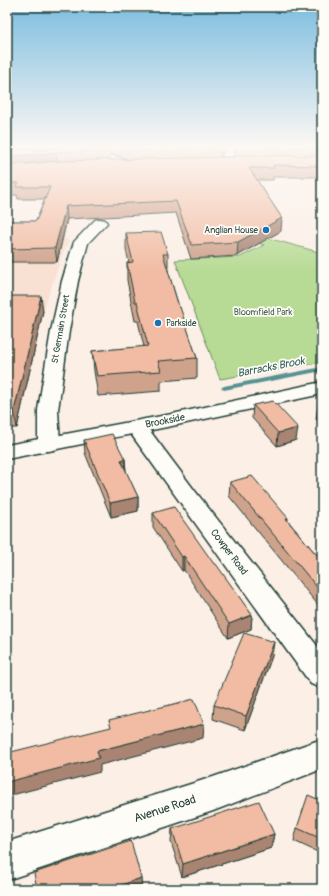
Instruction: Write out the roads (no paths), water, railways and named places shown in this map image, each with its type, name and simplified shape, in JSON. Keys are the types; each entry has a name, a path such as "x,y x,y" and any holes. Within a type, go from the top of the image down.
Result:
{"street":[{"name":"St Germain Street","path":"50,444 48,410 60,331 70,281 81,242 100,223"},
{"name":"Brookside","path":"7,452 137,427 322,388"},
{"name":"Cowper Road","path":"137,427 191,502 322,675"},
{"name":"Avenue Road","path":"7,861 213,794 322,754"}],"waterway":[{"name":"Barracks Brook","path":"224,388 322,369"}],"place":[{"name":"Anglian House","path":"266,230"},
{"name":"Parkside","path":"158,323"}],"park label":[{"name":"Bloomfield Park","path":"263,312"}]}
